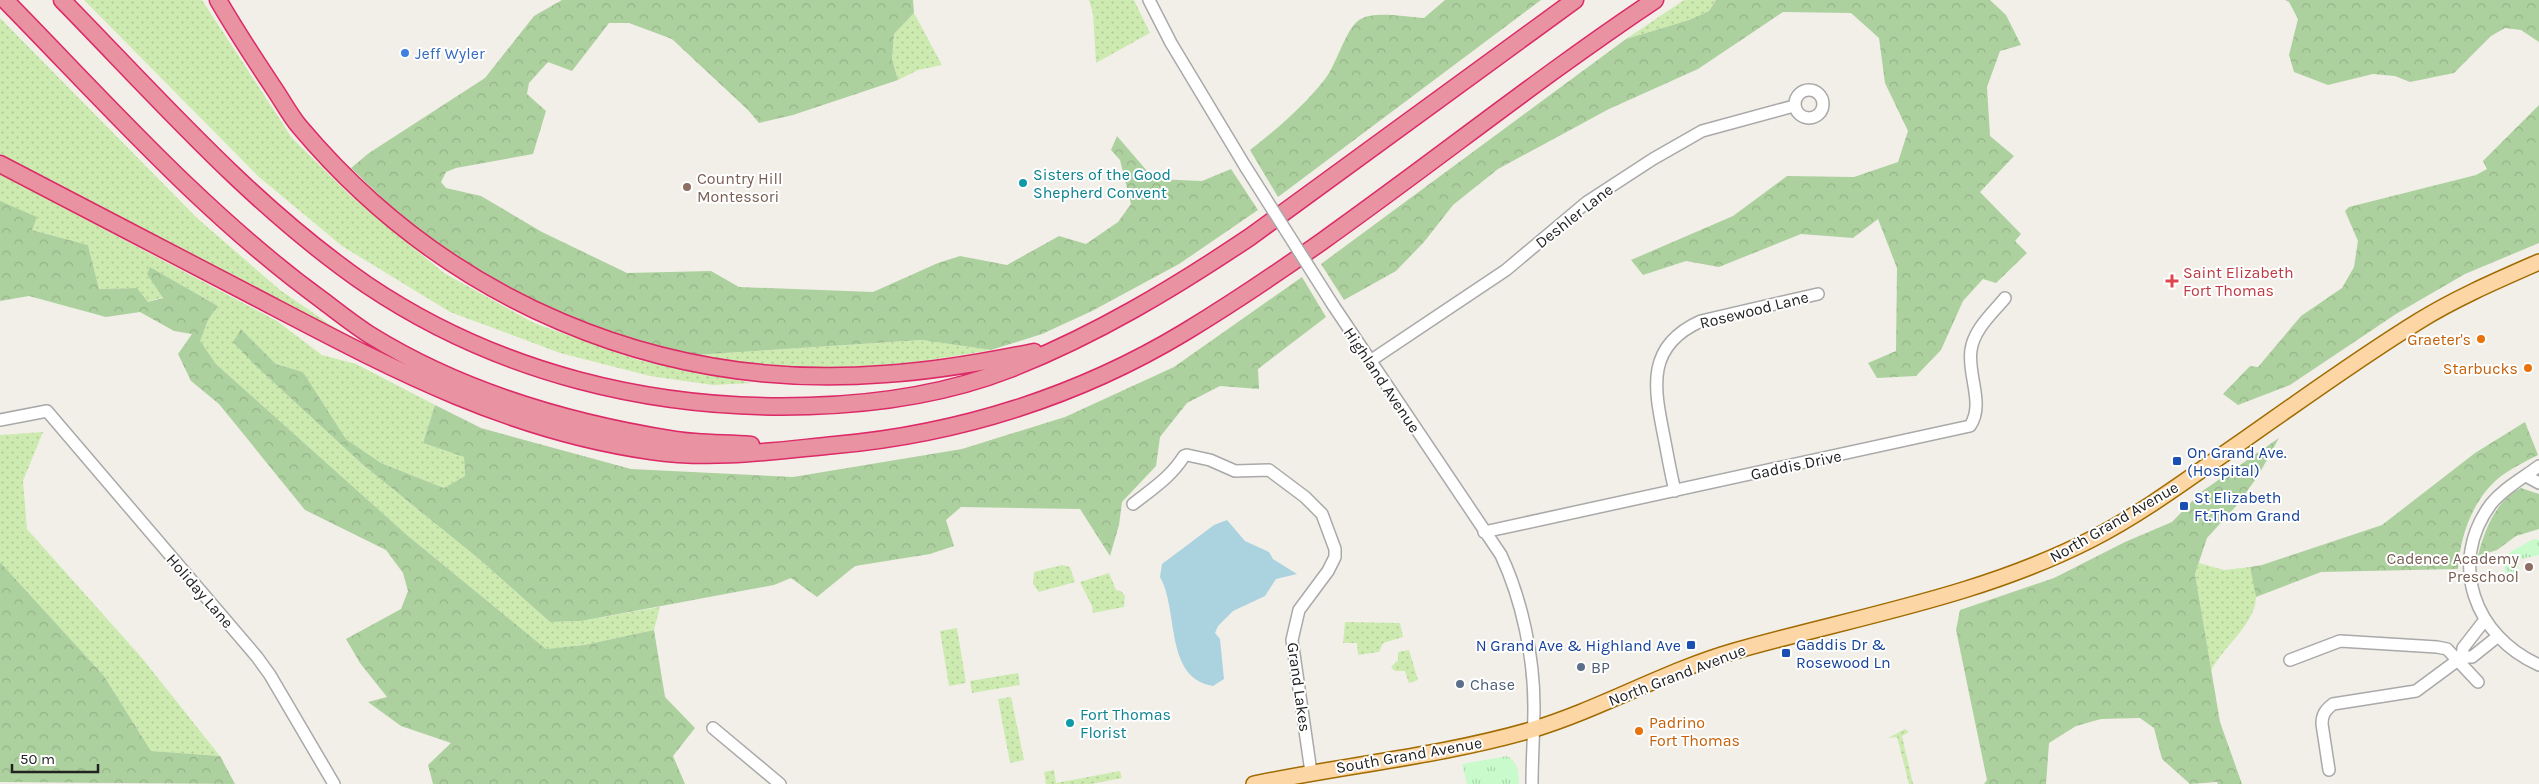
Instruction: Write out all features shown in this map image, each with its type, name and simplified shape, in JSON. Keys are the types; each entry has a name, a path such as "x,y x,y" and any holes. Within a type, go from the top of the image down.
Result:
{"highway":[{"path":"5,0 179,178 247,242 369,334 438,371 502,398 593,425 677,440 759,446 826,446"},
{"path":"62,0 220,160 310,242 370,287 441,328 528,365 578,382 632,394 733,406 780,408 881,402 964,384 1008,370 1063,346 1140,307 1214,261 1575,0"},
{"path":"218,0 297,124 369,200 431,251 512,300 572,327 630,348 671,358 747,371 796,376 886,374 963,364 1063,346"},
{"path":"0,164 405,375 490,411 551,431 666,453 716,456 826,446 918,435 995,416 1083,384 1145,354 1228,305 1330,234 1655,0"}],"main road":[{"name":"North Grand Avenue","path":"1533,729 1719,655 1953,594 2043,563 2094,538 2157,502 2274,419 2420,320 2461,298 2539,262"},
{"name":"South Grand Avenue","path":"1254,784 1311,772 1421,754 1533,729"}],"street":[{"name":"Highland Avenue","path":"1149,0 1170,43 1333,305 1501,555 1507,568 1523,622 1531,665 1534,706 1532,784"},
{"name":"Deshler Lane","path":"1370,361 1506,270 1587,202 1656,157 1702,132 1794,106"},
{"name":"Rosewood Lane","path":"1675,491 1655,391 1658,369 1668,348 1685,330 1701,321 1818,294"},
{"name":"Gaddis Drive","path":"1484,532 1970,426 1976,411 1971,350 1978,330 2005,298"},
{"name":"Holiday Lane","path":"0,420 47,412 257,657 270,675 334,784"},
{"name":"Grand Lakes","path":"1133,504 1166,479 1187,456 1210,460 1235,471 1270,470 1319,508 1335,549 1335,557 1328,572 1299,610 1292,640 1311,772"},
{"path":"2539,466 2504,491 2491,504 2475,537 2470,569 2478,608 2484,621 2497,637 2514,652 2539,665"},
{"path":"2526,476 2539,484"},
{"path":"2460,659 2464,648 2484,621"},
{"path":"2329,770 2322,717 2333,704 2416,691 2460,659 2472,657 2497,637"},
{"path":"2290,660 2340,641 2436,647 2447,650 2460,659 2478,682"},
{"path":"712,728 780,784"}],"green space":[{"path":"84,0 202,0 292,138 351,196 444,273 534,323 638,360 752,383 713,385 650,376 560,353 450,312 342,246 259,177"},
{"path":"562,0 913,0 914,13 894,34 892,59 898,80 793,115 759,123 748,110 672,39 629,23 609,23 572,71 548,62 529,83 527,94 546,111 533,154 456,168 446,172 441,182 446,188 481,196 542,232 627,273 711,271 739,287 873,292 938,263 960,256 1007,265 1059,236 1086,244 1118,222 1131,204 1120,160 1111,150 1117,136 1154,179 1202,181 1231,169 1258,210 1179,264 1092,311 1042,334 991,350 922,340 694,355 620,337 537,303 457,258 404,219 351,168 369,153 485,78 534,16"},
{"path":"1089,0 1134,0 1150,33 1096,63 1093,14"},
{"path":"1445,0 1541,0 1278,197 1250,150 1290,117 1317,89 1329,73 1354,25 1359,20 1373,15 1424,18"},
{"path":"1684,0 1716,0 1709,11 1689,20 1626,39"},
{"path":"1716,0 1990,0 2006,15 2021,45 2000,51 1987,87 1990,136 2014,156 1980,192 2021,234 2015,241 2027,253 1996,283 1983,279 1963,301 1941,350 1916,376 1877,378 1868,363 1896,351 1897,268 1878,219 1853,238 1801,234 1719,267 1686,261 1643,275 1631,260 1733,216 1787,176 1854,177 1898,162 1908,131 1885,83 1879,38 1851,13 1783,12 1698,69 1609,109 1498,169 1453,205 1424,242 1396,271 1344,300 1321,264 1626,39 1689,20 1709,11"},
{"path":"2285,0 2539,0 2539,42 2521,30 2505,28 2491,36 2454,73 2410,82 2395,76 2373,74 2328,85 2294,72 2289,55 2298,19 2289,2"},
{"path":"914,13 942,65 918,70 898,80 892,59 894,34"},
{"path":"0,18 197,218 280,290 358,344 0,157"},
{"path":"2539,105 2539,243 2465,274 2396,314 2290,385 2238,405 2223,394 2250,366 2258,367 2301,316 2342,288 2354,267 2358,241 2345,211 2349,207 2476,175 2487,169 2483,161"},
{"path":"0,174 277,321 322,355 356,364 435,405 423,443 464,457 465,476 444,488 381,463 346,439 303,372 276,364 241,329 259,369 362,464 479,559 550,622 581,621 660,607 654,630 584,645 546,649 407,535 216,364 199,341 208,320 218,306 150,267 147,274 163,297 148,302 136,288 99,289 88,245 32,230 0,201"},
{"path":"0,201 37,217 32,230 88,245 99,289 137,288 148,302 163,298 147,274 150,267 218,306 208,320 200,341 216,364 407,535 546,649 584,645 654,630 665,697 695,728 673,756 685,784 433,784 428,765 451,743 401,726 368,702 387,697 360,663 346,639 401,609 408,591 403,573 386,550 305,510 219,404 191,381 178,354 192,334 174,331 140,312 106,317 29,296 0,301"},
{"path":"1302,277 1326,317 1258,369 1259,389 1220,386 1187,403 1160,437 1156,466 1122,502 1119,525 1110,556 1080,509 961,507 946,520 954,546 930,554 855,566 817,597 791,578 774,585 581,621 550,622 479,559 362,464 259,369 233,342 241,329 276,364 303,372 346,439 381,463 444,488 465,476 464,457 423,443 435,405 481,428 631,469 793,477 962,449 1065,417 1174,367"},
{"path":"922,340 991,350 915,362 852,367 772,365 694,355"},
{"path":"2525,422 2538,455 2504,474 2484,493 2470,517 2459,556 2458,569 2321,572 2256,597 2250,567 2262,565 2382,525 2475,453"},
{"path":"43,432 23,481 27,529 142,658 220,756 151,751 104,676 0,562 0,435"},
{"path":"2279,438 2258,476 2237,505 2207,538 2195,574 2220,722 2242,784 2218,784 2217,782 2190,784 2162,759 2154,728 2140,718 2101,719 2076,726 2049,743 2046,784 1984,784 1987,780 1956,630 1960,610 2054,578 2125,542 2172,522 2201,492"},
{"path":"2521,488 2539,494 2539,529 2516,536 2497,550 2478,556 2492,517 2512,493"},
{"path":"2533,539 2539,540 2539,555 2517,560 2520,574 2506,577 2505,562 2507,557 2514,550"},
{"path":"0,562 104,676 151,751 220,756 235,784 0,782"},
{"path":"2199,563 2224,570 2250,567 2256,594 2250,618 2211,671 2195,574"},
{"path":"1062,565 1070,567 1075,582 1039,592 1033,584 1034,572"},
{"path":"1109,573 1116,590 1121,591 1125,596 1124,607 1093,613 1092,606 1080,582"},
{"path":"1345,622 1400,623 1403,637 1383,643 1379,652 1358,655 1357,643 1343,643"},
{"path":"957,628 966,683 949,686 940,631"},
{"path":"1409,650 1418,680 1409,683 1405,671 1395,671 1391,667 1398,660 1398,652"},
{"path":"1018,673 1020,685 972,693 970,681"},
{"path":"1011,697 1024,760 1010,763 998,699"},
{"path":"1905,729 1909,732 1902,736 1913,784 1909,784 1897,737 1888,738"},
{"path":"1507,756 1516,764 1519,784 1467,784 1462,764"},
{"path":"1054,770 1056,783 1120,771 1122,778 1091,784 1046,784 1044,772"}],"water":[{"path":"1227,520 1245,541 1269,552 1273,559 1297,574 1276,579 1265,596 1233,611 1218,626 1215,633 1220,639 1224,679 1213,686 1197,680 1187,670 1180,657 1175,641 1166,591 1160,577 1162,564 1214,525"}],"place":[{"name":"Jeff Wyler","path":"405,53"},
{"name":"Sisters of the Good Shepherd Convent","path":"1023,183"},
{"name":"Country Hill Montessori","path":"687,187"},
{"name":"Saint Elizabeth Fort Thomas","path":"2172,281"},
{"name":"Graeter's","path":"2481,339"},
{"name":"Starbucks","path":"2528,368"},
{"name":"On Grand Ave. (Hospital)","path":"2177,461"},
{"name":"St Elizabeth Ft.Thom Grand","path":"2184,506"},
{"name":"Cadence Academy Preschool","path":"2529,567"},
{"name":"N Grand Ave & Highland Ave","path":"1691,645"},
{"name":"Gaddis Dr & Rosewood Ln","path":"1786,653"},
{"name":"BP","path":"1581,667"},
{"name":"Chase","path":"1460,684"},
{"name":"Fort Thomas Florist","path":"1070,723"},
{"name":"Padrino Fort Thomas","path":"1639,731"}]}
